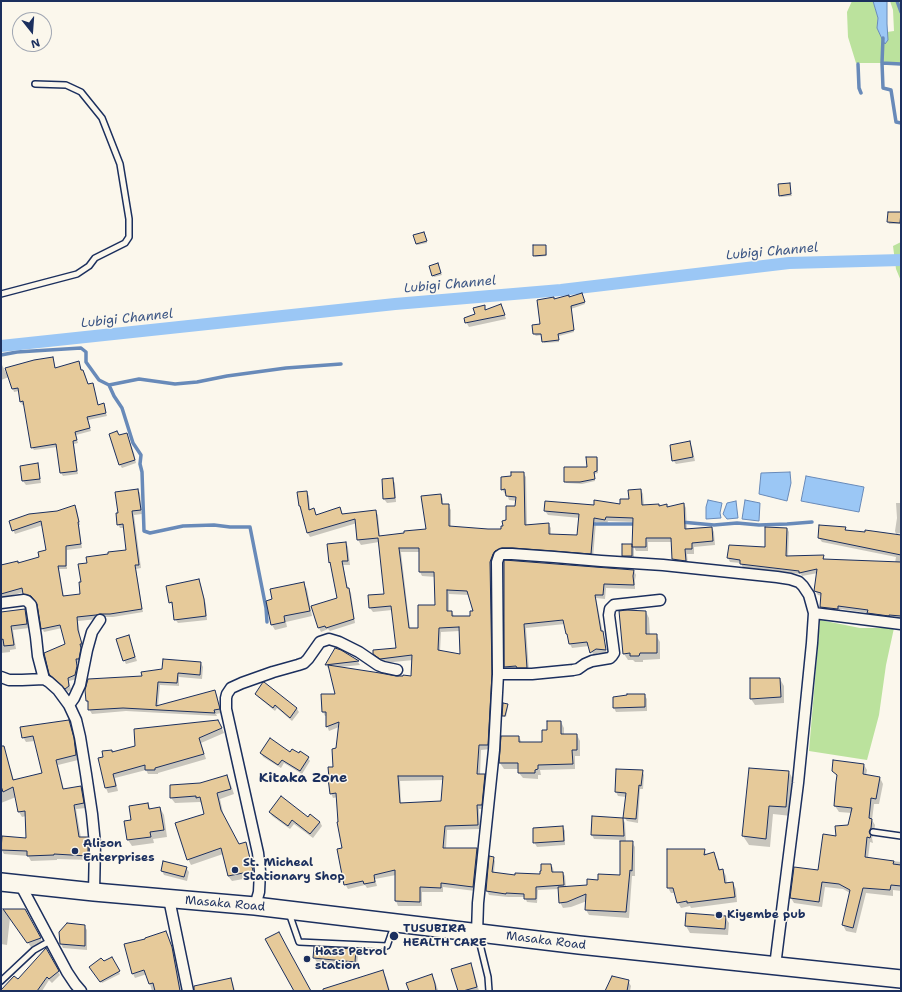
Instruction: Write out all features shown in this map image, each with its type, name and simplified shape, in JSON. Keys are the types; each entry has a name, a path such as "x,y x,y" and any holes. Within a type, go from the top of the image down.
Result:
{"main road":[{"name":"Masaka Road","path":"1,882 94,892 255,906 579,945 901,979"}],"street":[{"path":"477,933 478,904 494,750 498,674 497,558 502,554 512,554 663,564 790,579 799,582 806,589 814,612 798,783 775,966"},
{"path":"1,603 24,600 31,605 38,656 44,679"},
{"path":"498,674 532,674 573,670 578,669 592,661 610,658 614,652 609,615 610,608 614,605 660,600"},
{"path":"814,612 901,624"},
{"path":"69,705 80,685 86,650 92,632 100,620"},
{"path":"255,906 260,871 258,853 226,709 227,694 231,688 242,683 304,663 320,642 329,639 340,642 359,652 378,665 397,670"},
{"path":"1,677 9,680 44,679 58,690 69,705 76,720 92,814 95,844 94,892"},
{"path":"20,884 67,972 81,991"},
{"path":"170,899 188,991"}],"lane":[{"path":"1,294 77,274 89,266 96,258 125,243 129,237 129,219 120,164 102,118 81,92 66,85 35,84"},
{"path":"872,832 901,836"},
{"path":"288,910 299,942 387,946 395,923"},
{"path":"477,933 488,976 489,991"},
{"path":"1,982 34,950 50,941"}],"green space":[{"path":"852,1 873,1 878,18 877,28 883,41 888,40 887,32 894,31 893,10 890,1 901,1 901,64 856,63 848,37 847,12"},
{"path":"901,242 901,281 896,269 893,246"},
{"path":"820,620 860,628 894,628 886,665 879,715 867,760 809,751"}],"water":[{"path":"873,1 887,1 888,40 885,44 877,28 878,18"},
{"path":"790,472 791,483 787,501 759,494 761,473"},
{"path":"806,476 864,487 859,512 801,501"},
{"path":"708,500 722,503 720,513 721,518 706,519 706,507"},
{"path":"745,500 760,503 759,521 742,519"},
{"path":"736,501 738,518 727,519 723,514 727,503"}],"building":[{"path":"790,183 791,194 779,196 778,184"},
{"path":"888,212 901,212 900,223 887,222"},
{"path":"424,232 427,241 416,244 413,235"},
{"path":"533,245 546,245 546,255 533,256"},
{"path":"438,263 441,273 432,276 429,266"},
{"path":"582,293 585,302 571,306 574,330 558,334 559,340 542,342 541,334 533,334 532,325 540,324 537,300 554,297 554,299 569,295 569,297"},
{"path":"501,304 505,315 465,323 464,318 475,314 473,308 485,305 485,310"},
{"path":"53,357 55,368 79,361 81,370 83,370 88,384 93,383 98,405 104,403 106,413 87,417 90,428 75,432 77,440 73,441 77,471 60,473 56,444 31,448 23,401 20,402 18,388 12,389 5,368 34,360"},
{"path":"117,431 119,435 127,433 135,460 119,465 109,434"},
{"path":"690,441 693,457 672,461 670,445"},
{"path":"586,457 597,457 597,471 594,472 595,479 580,482 564,482 564,467 587,467"},
{"path":"38,463 40,479 22,481 20,466"},
{"path":"511,472 524,472 525,525 549,523 549,534 577,535 579,514 544,511 545,501 594,505 594,500 620,504 620,499 629,499 628,490 641,489 642,505 659,504 659,506 667,504 667,507 684,503 685,529 712,527 713,541 692,543 692,549 685,549 686,561 672,559 671,538 646,538 646,547 632,547 633,518 606,517 605,520 594,518 591,554 512,548 502,548 495,551 490,562 492,674 488,745 479,745 477,774 485,774 482,805 477,805 478,825 445,826 443,848 477,848 473,887 441,883 441,888 420,887 420,902 395,901 395,870 374,875 375,882 364,884 363,881 344,885 337,849 342,848 337,822 336,793 330,794 328,778 328,767 333,767 332,749 336,748 339,722 326,727 326,712 322,712 321,694 335,694 328,665 396,676 411,676 412,655 380,659 373,654 373,650 396,648 391,606 369,608 368,595 384,594 378,538 357,540 355,519 307,533 299,506 297,492 307,491 309,510 314,508 316,515 340,507 342,514 376,510 379,536 404,533 404,531 426,529 421,496 441,494 442,504 449,504 449,526 501,529 501,526 503,526 502,521 506,520 506,506 515,506 516,497 506,496 505,489 501,490 501,477 511,476","holes":["399,548 419,548 419,572 434,572 435,605 418,605 418,628 409,628","447,590 467,591 473,611 470,611 470,616 452,616 452,611 447,611","459,627 460,654 438,650 439,628","398,776 443,776 441,801 400,803"]},
{"path":"393,478 395,498 383,499 382,479"},
{"path":"138,489 141,510 132,511 139,565 135,565 142,609 77,617 78,630 82,644 80,644 81,648 79,659 76,659 77,666 75,675 68,678 69,686 65,689 49,674 44,653 65,644 60,625 41,629 37,604 31,596 23,594 22,588 1,594 1,565 18,561 18,563 39,557 38,552 46,550 41,521 12,531 9,521 29,514 57,511 75,505 79,522 81,544 66,546 66,566 58,566 63,596 80,594 79,582 81,582 78,564 87,563 86,557 126,550 123,524 117,525 116,513 118,513 115,492"},
{"path":"819,525 846,527 845,530 865,532 865,530 901,535 901,555 818,538"},
{"path":"765,527 787,528 786,556 824,555 823,559 901,562 901,616 867,613 868,610 838,606 838,609 820,607 821,593 814,591 817,569 799,573 799,571 740,564 740,560 727,558 729,545 765,547"},
{"path":"346,542 348,561 342,561 347,588 349,588 354,619 326,628 325,626 318,628 311,606 337,598 330,562 329,563 327,544"},
{"path":"622,544 632,544 632,556 622,556"},
{"path":"504,560 634,570 634,585 604,584 603,595 595,595 606,650 596,649 590,653 587,642 569,644 563,620 524,624 527,668 517,668 516,666 504,667"},
{"path":"199,579 206,616 174,620 172,602 169,603 166,586"},
{"path":"304,582 310,611 284,616 285,622 271,625 266,601 272,599 270,589"},
{"path":"25,609 27,624 11,626 14,645 4,646 3,639 1,640 1,612"},
{"path":"619,611 646,611 646,634 657,634 657,653 640,653 639,656 630,656 630,653 623,654"},
{"path":"129,635 135,657 123,661 116,639"},
{"path":"335,648 341,650 359,661 325,665"},
{"path":"163,659 201,662 200,675 178,673 177,683 158,682 156,706 215,690 220,709 214,710 215,713 123,708 88,710 88,701 86,701 85,690 88,679 142,676 141,672 162,669"},
{"path":"750,678 780,678 781,697 750,699"},
{"path":"263,682 297,708 290,718 275,705 273,708 255,694"},
{"path":"627,694 645,694 645,707 613,708 613,697"},
{"path":"503,703 508,704 505,716 502,716"},
{"path":"69,720 74,738 76,755 56,760 63,789 81,786 84,803 74,805 79,837 88,837 88,856 54,854 27,856 27,851 1,850 2,836 26,838 25,811 18,812 13,787 3,792 1,786 1,746 4,746 13,780 42,773 33,736 22,738 20,727"},
{"path":"218,720 222,728 199,738 204,754 155,768 155,770 145,770 145,765 113,774 116,786 105,788 98,758 103,757 102,751 112,750 112,752 135,746 134,729"},
{"path":"547,721 561,721 561,734 577,734 577,750 572,750 573,764 538,765 538,769 535,770 535,773 518,773 518,763 499,763 501,736 519,736 519,742 542,742 542,730 547,730"},
{"path":"270,738 290,752 292,749 299,753 300,751 309,757 300,771 282,760 278,765 260,753"},
{"path":"833,760 864,764 863,774 880,777 876,799 871,798 869,818 872,819 869,832 871,835 870,838 867,837 865,857 894,861 893,864 901,865 901,886 891,885 890,890 863,888 853,928 842,925 850,890 839,884 822,882 819,902 790,898 794,867 818,870 823,834 836,836 835,826 848,825 852,808 834,806 837,775 832,771"},
{"path":"749,768 789,771 786,807 769,806 766,839 742,836"},
{"path":"616,769 643,770 641,786 639,785 636,819 623,818 626,793 615,792"},
{"path":"227,775 231,789 217,793 221,810 239,844 246,842 253,871 228,876 221,848 187,860 175,823 204,814 200,797 170,798 170,785 200,783"},
{"path":"281,796 308,817 310,814 320,822 310,834 292,820 288,826 269,812"},
{"path":"148,803 149,809 160,807 164,830 150,832 151,837 127,840 124,821 131,820 129,806"},
{"path":"592,816 623,818 624,836 591,835"},
{"path":"563,826 564,841 533,843 533,828"},
{"path":"620,841 633,841 632,871 630,870 626,912 585,910 586,894 567,902 559,903 558,887 587,885 587,879 598,880 598,874 620,875"},
{"path":"667,849 705,849 704,855 714,852 719,870 723,869 725,883 733,882 735,897 677,903 673,888 667,888"},
{"path":"489,856 494,857 492,872 515,875 515,873 540,874 541,864 551,864 552,872 563,872 564,885 536,887 536,899 524,899 524,894 506,894 486,891"},
{"path":"163,861 187,867 184,877 161,871"},
{"path":"3,909 25,909 41,938 27,943"},
{"path":"686,913 726,916 725,929 685,926"},
{"path":"67,923 85,925 85,946 60,944 59,932"},
{"path":"166,931 172,947 180,991 155,991 153,983 149,984 144,970 132,974 124,944 145,939"},
{"path":"279,932 311,991 294,991 265,939"},
{"path":"314,947 356,949 355,962 313,958"},
{"path":"46,948 59,971 49,979 47,977 37,991 1,991 14,976 18,979"},
{"path":"112,957 120,971 100,982 89,967 101,958 104,961"},
{"path":"471,963 477,987 458,991 451,969"},
{"path":"383,970 389,991 323,991 323,989"},
{"path":"432,974 436,991 409,991 406,983"},
{"path":"612,976 629,980 627,991 605,991"},
{"path":"231,978 234,991 194,991 194,986"}],"waterway":[{"path":"897,1 901,12"},
{"path":"883,38 883,88 891,90 896,122 901,123"},
{"path":"882,63 901,64"},
{"path":"858,64 859,88 861,93"},
{"name":"Lubigi Channel","path":"1,346 395,304 561,290 789,263 901,260"},
{"path":"1,355 17,352 81,348 86,352 86,362 99,380 109,385 139,379 175,384 286,368 341,364"},
{"path":"109,385 122,408 133,443 141,455 140,464 142,472 144,531 150,533 183,526 214,525 250,527 266,608 267,622"},
{"path":"681,522 714,525 737,523 759,525 812,522"},
{"path":"591,524 637,524"}],"place":[{"name":"Alison Enterprises","path":"75,851"},
{"name":"St. Micheal Stationary Shop","path":"235,870"},
{"name":"Kiyembe pub","path":"719,915"},
{"name":"TUSUBIRA HEALTH CARE","path":"394,936"},
{"name":"Hass Petrol station","path":"307,959"}],"district":[{"name":"Kitaka Zone","path":"303,778"}]}
